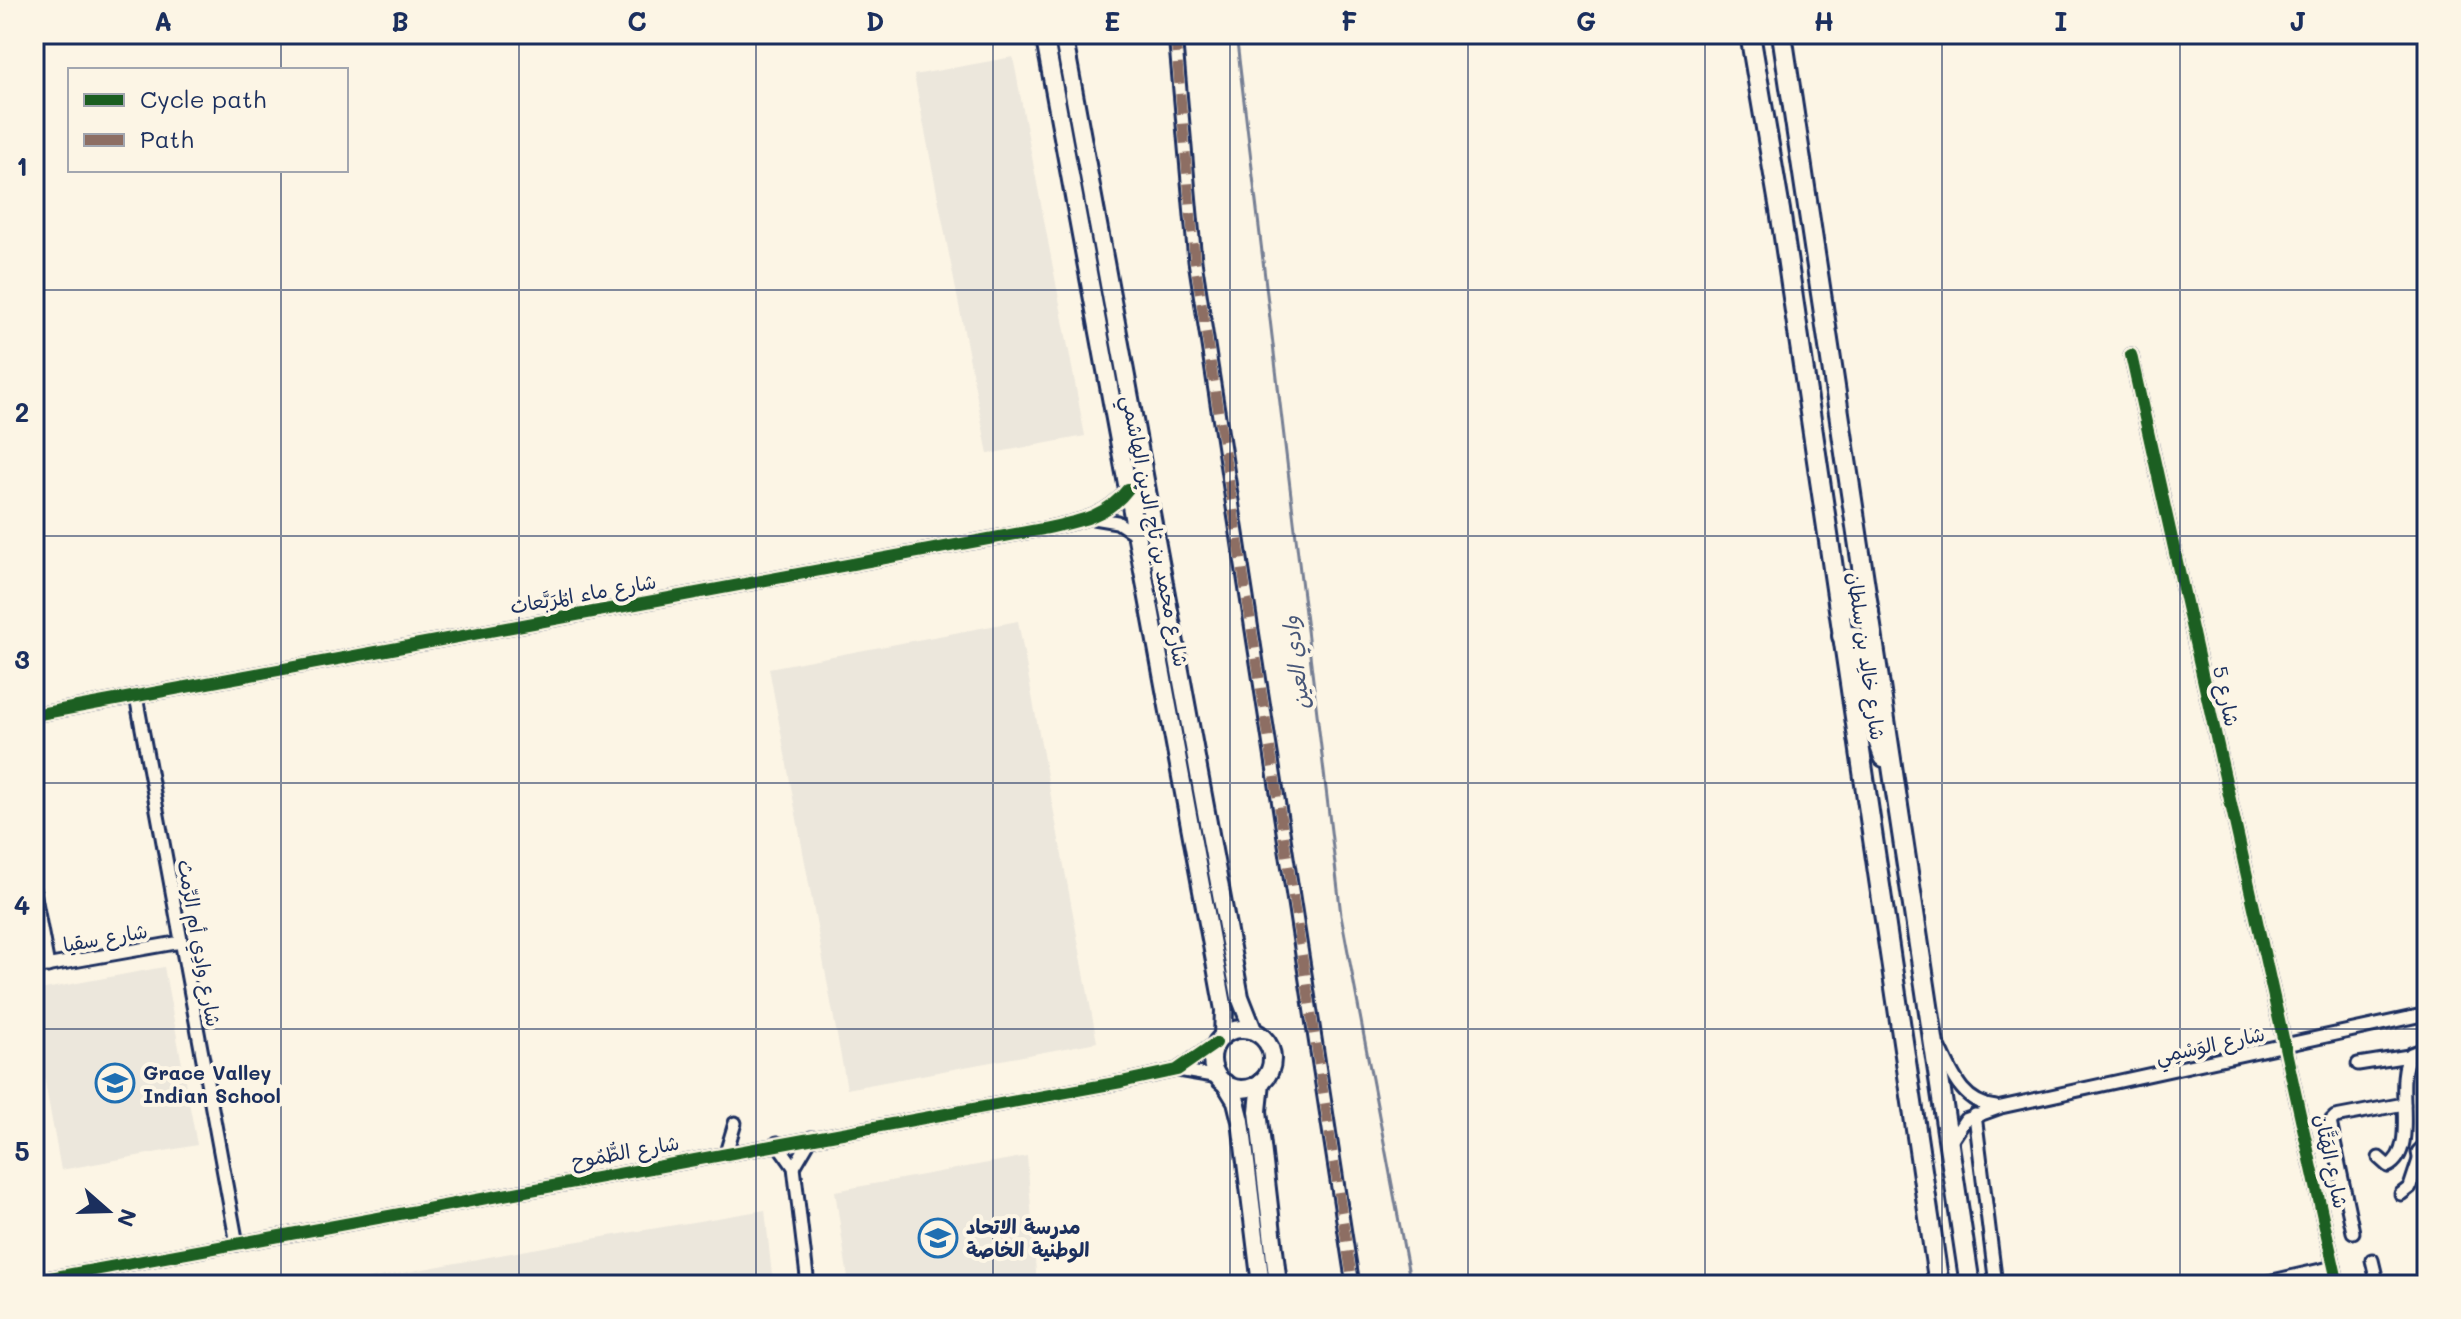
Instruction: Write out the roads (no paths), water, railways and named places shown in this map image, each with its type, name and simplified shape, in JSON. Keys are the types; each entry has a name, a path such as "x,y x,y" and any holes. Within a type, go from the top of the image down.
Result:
{"main road":[{"name":"شارع خالِد بن سلطان","path":"1750,34 1939,1285"},
{"name":"شارع خالِد بن سلطان","path":"1782,34 1970,1285"},
{"path":"1818,471 1832,499 1851,606 1859,612 1869,611"},
{"path":"1842,636 1855,636 1861,644 1875,732 1896,777"}],"street":[{"name":"شارع محمد بن تاج الدين الهاشمي","path":"1044,34 1224,1010 1220,1040"},
{"name":"شارع محمد بن تاج الدين الهاشمي","path":"1063,34 1241,1004 1253,1030"},
{"path":"1175,34 1195,261 1353,1285"},
{"name":"شارع 5","path":"2131,355 2286,1046"},
{"name":"شارع ماء المُرَبَّعات","path":"34,715 1092,518 1109,509 1128,489"},
{"name":"شارع ماء المُرَبَّعات","path":"1092,518 1117,522 1138,536"},
{"name":"شارع وادِي أم الرِّمث","path":"136,696 237,1244"},
{"path":"34,891 48,966"},
{"name":"شارع سقيا","path":"34,968 181,942"},
{"name":"شارع الوَسْمِي","path":"1975,1115 2427,1014"},
{"path":"1261,1285 1239,1110 1212,1061 1220,1040 1240,1029 1253,1030 1264,1038 1272,1057 1269,1071 1261,1082 1258,1111 1278,1285"},
{"path":"1932,1033 1956,1080 1971,1099 1982,1105 2001,1107"},
{"name":"شارع الطُّمُوح","path":"1177,1070 1220,1040"},
{"name":"شارع الهَتَّان","path":"2286,1046 2338,1285"},
{"path":"2358,1064 2409,1056 2427,1048"},
{"path":"2379,1158 2384,1165 2392,1165 2403,1142 2405,1066 2409,1056"},
{"name":"شارع الطُّمُوح","path":"34,1281 1177,1070 1222,1080"},
{"path":"1222,1080 1240,1088 1261,1082"},
{"path":"2353,1232 2330,1122 2335,1117 2404,1104"},
{"path":"1949,1144 1965,1120 1975,1115 1996,1285"},
{"path":"726,1153 735,1123"},
{"path":"794,1167 811,1138"},
{"path":"2401,1194 2410,1187 2423,1155 2403,1142"},
{"path":"777,1143 794,1167 808,1285"},
{"path":"2372,1260 2378,1285"},
{"path":"2255,1285 2334,1267"}],"waterway":[{"name":"وادي العين","path":"1236,34 1341,915 1411,1285"}],"place":[{"name":"Grace Valley Indian School","path":"115,1083"},
{"name":"مدرسة الاتحاد الوطنية الخاصة","path":"938,1238"}]}
